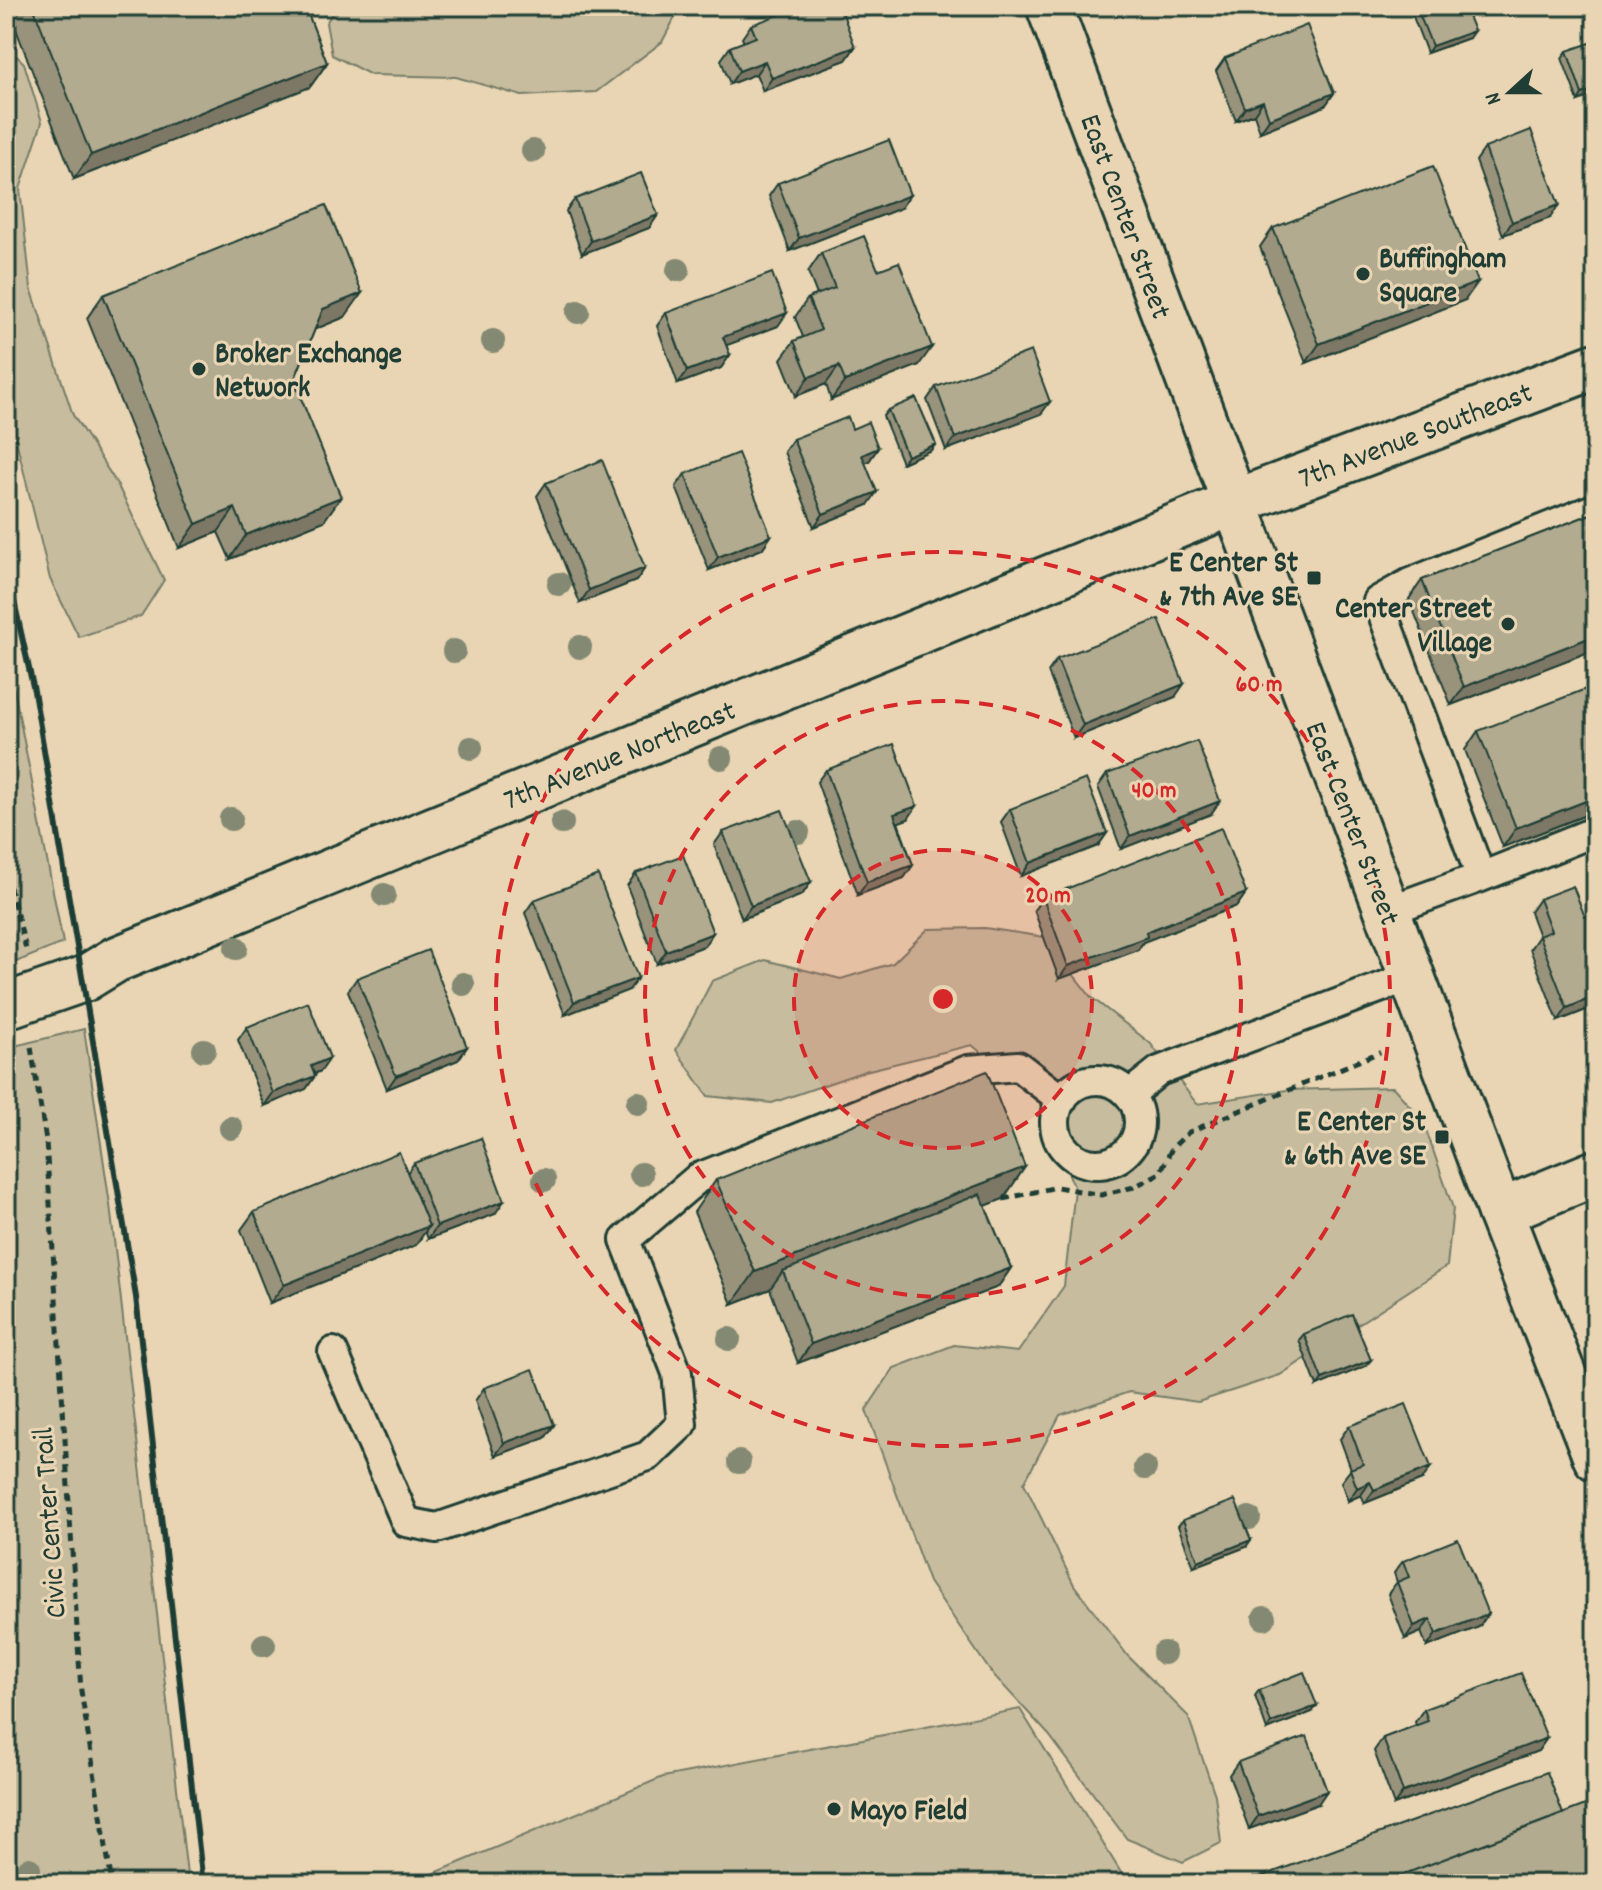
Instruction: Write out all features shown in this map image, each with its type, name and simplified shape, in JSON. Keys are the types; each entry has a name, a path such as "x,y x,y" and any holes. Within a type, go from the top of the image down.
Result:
{"street":[{"name":"East Center Street","path":"1049,6 1411,976 1596,1458"},
{"name":"7th Avenue Southeast","path":"1233,503 1596,366"},
{"name":"7th Avenue Northeast","path":"16,1003 84,979 115,960 1233,503"},
{"path":"1500,1212 1596,1173"}],"lane":[{"path":"1481,877 1378,601 1410,583 1596,508"},
{"path":"1387,911 1596,831"},
{"path":"1129,1095 1159,1071 1411,976"},
{"path":"333,1352 406,1522 437,1528 648,1456 682,1424 677,1373 625,1240 698,1178 968,1070 1018,1066 1062,1100"},
{"path":"1098,1080 1112,1083 1129,1095 1138,1114 1135,1140 1128,1151 1105,1164 1079,1160 1060,1141 1056,1127 1062,1100 1085,1082 1098,1080"}],"path":[{"name":"Civic Center Trail","path":"6,873 26,944 16,1003 46,1141 81,1691 112,1884"},
{"path":"1003,1199 1057,1187 1101,1195 1134,1187 1160,1173 1172,1148 1189,1132 1380,1052"}],"shaded area":[{"path":"337,6 681,6 662,42 596,92 522,96 456,77 371,75 332,55 326,23"},
{"path":"6,46 24,63 42,122 20,189 31,288 73,415 117,484 164,580 141,616 79,637 50,579 6,399"},
{"path":"6,648 63,943 6,966"},
{"path":"985,928 1044,937 1091,997 1150,1043 1197,1104 1287,1090 1393,1087 1423,1121 1453,1208 1447,1266 1280,1375 1198,1402 1129,1392 1060,1415 1024,1483 1074,1585 1128,1656 1188,1716 1215,1795 1221,1843 1183,1862 1127,1839 1049,1735 990,1671 929,1582 866,1410 894,1368 954,1345 1018,1352 1064,1286 1075,1189 1038,1100 972,1045 865,1071 772,1103 708,1096 676,1050 712,981 765,960 841,979 893,963 928,929"},
{"path":"84,1029 110,1205 188,1884 6,1884 6,1048"},
{"name":"Mayo Field","path":"1020,1709 1128,1884 409,1884 663,1777"}],"building":[{"path":"33,6 305,6 327,63 91,155"},
{"path":"803,6 840,6 855,47 772,78 765,61 739,71 730,47 756,37 751,25"},
{"path":"1416,6 1464,6 1474,31 1432,46"},
{"path":"1307,25 1334,93 1269,119 1263,101 1245,108 1225,58"},
{"path":"1596,41 1596,89 1582,94 1567,51"},
{"path":"1531,130 1559,205 1512,222 1485,148"},
{"path":"889,140 910,195 799,238 778,183"},
{"name":"Buffingham Square","path":"1433,166 1478,282 1319,344 1273,228"},
{"path":"641,173 658,215 591,241 575,199"},
{"name":"Broker Exchange Network","path":"326,205 362,293 323,309 294,381 341,497 246,535 235,508 196,524 103,295"},
{"path":"864,236 878,270 899,262 932,347 845,381 839,366 809,377 794,341 821,330 808,298 835,288 821,253"},
{"path":"772,273 787,313 723,337 730,355 687,371 666,313"},
{"path":"1031,351 1050,402 955,438 936,387"},
{"path":"916,398 936,444 907,456 888,410"},
{"path":"848,417 852,429 868,422 878,448 862,455 877,492 823,514 793,439"},
{"path":"738,453 771,536 718,557 685,474"},
{"path":"602,460 645,568 589,590 546,483"},
{"name":"Center Street Village","path":"1596,512 1596,635 1464,687 1422,580"},
{"path":"1159,619 1184,684 1083,725 1057,659"},
{"name":"Center Street Village","path":"1596,685 1596,797 1516,828 1478,731"},
{"path":"1197,741 1220,801 1130,836 1107,774"},
{"path":"894,744 917,806 894,814 913,865 867,882 826,770"},
{"path":"1086,779 1107,833 1030,863 1010,809"},
{"path":"782,810 811,882 751,906 723,832"},
{"path":"1221,828 1246,893 1146,932 1147,937 1068,966 1043,898"},
{"path":"683,855 713,933 666,951 636,873"},
{"path":"598,875 638,978 574,1002 534,900"},
{"path":"1573,886 1585,917 1596,913 1596,996 1567,1008 1539,936 1551,931 1539,899"},
{"path":"428,950 467,1047 396,1076 357,978"},
{"path":"308,1002 330,1058 311,1066 315,1076 273,1093 247,1027"},
{"path":"987,1071 1025,1167 755,1272 716,1180"},
{"path":"481,1138 504,1201 437,1226 414,1163"},
{"path":"399,1152 429,1226 284,1285 254,1212"},
{"path":"980,1194 1011,1268 811,1344 783,1271"},
{"path":"1352,1314 1371,1360 1322,1379 1304,1334"},
{"path":"533,1369 554,1425 504,1443 484,1388"},
{"path":"1406,1404 1431,1467 1374,1490 1370,1482 1357,1488 1350,1469 1363,1464 1349,1426"},
{"path":"1235,1500 1251,1540 1198,1561 1183,1520"},
{"path":"1458,1539 1488,1614 1436,1634 1430,1619 1414,1626 1397,1582 1409,1577 1403,1561"},
{"path":"1304,1672 1317,1706 1271,1723 1259,1690"},
{"path":"1521,1673 1547,1738 1403,1792 1383,1738 1428,1721 1424,1709"},
{"path":"1307,1736 1327,1791 1258,1816 1238,1762"},
{"path":"1547,1772 1563,1814 1378,1884 1241,1884"},
{"path":"1596,1801 1596,1884 1378,1884"}],"railway":[{"path":"6,565 34,691 136,1297 203,1884"}],"place":[{"name":"Buffingham Square","path":"1363,274"},
{"name":"Broker Exchange Network","path":"199,369"},
{"name":"E Center St & 7th Ave SE","path":"1314,578"},
{"name":"Center Street Village","path":"1508,624"},
{"name":"E Center St & 6th Ave SE","path":"1442,1137"},
{"name":"Mayo Field","path":"834,1809"}]}
